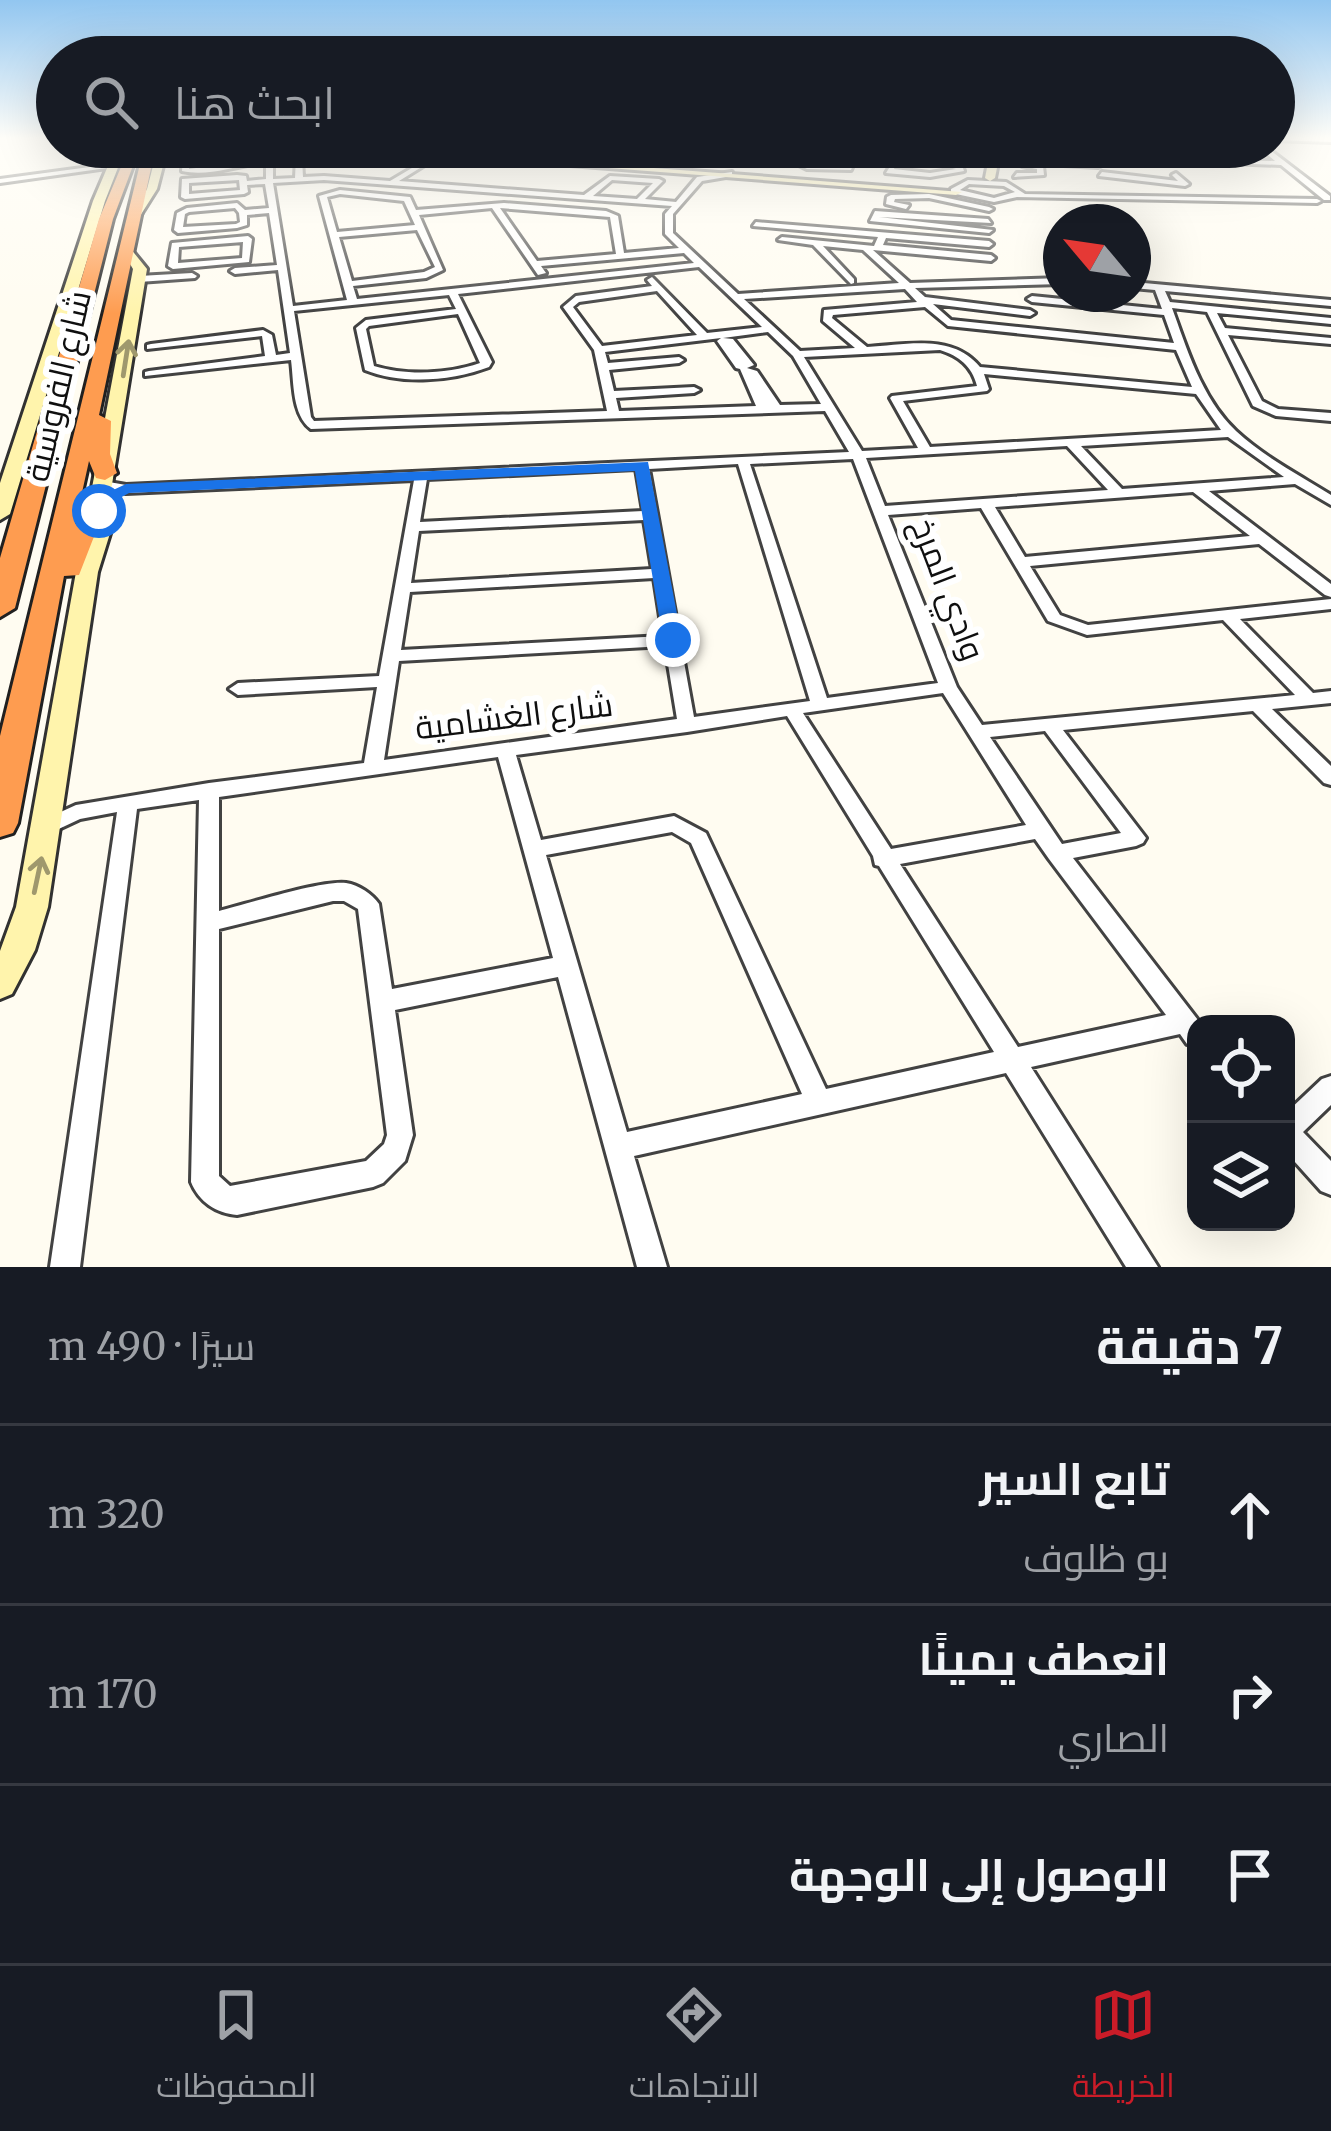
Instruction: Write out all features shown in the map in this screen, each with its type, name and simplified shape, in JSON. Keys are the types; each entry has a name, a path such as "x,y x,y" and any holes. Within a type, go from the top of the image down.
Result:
{"highway":[{"path":"110,196 110,205"},
{"name":"شارع الفروسية","path":"0,608 114,196"},
{"name":"شارع الفروسية","path":"0,824 39,628 142,196"},
{"path":"39,392 56,374 73,326 84,314"},
{"path":"95,386 102,398 98,454 104,478"},
{"path":"0,558 16,508 35,478"},
{"path":"39,628 58,597 83,531 100,508"}],"main road":[{"name":"شارع الفروسية","path":"0,514 103,196"},
{"name":"شارع الفروسية","path":"0,984 28,925 92,548 102,527 104,478 143,282 127,247"}],"street":[{"path":"271,196 305,417 318,426 831,407"},
{"path":"323,196 353,302"},
{"path":"347,284 440,268 415,212 400,197 379,196"},
{"path":"577,196 676,204"},
{"path":"639,201 644,196"},
{"path":"681,196 666,226 684,250"},
{"path":"893,196 889,202 922,208 953,196"},
{"path":"961,196 989,216"},
{"path":"966,196 1005,200"},
{"path":"989,216 878,213 873,219 989,216 1012,196"},
{"path":"1194,196 1322,199"},
{"path":"977,199 989,216 996,281"},
{"path":"237,205 243,215 237,226 178,230 181,214 187,210 237,205"},
{"path":"415,212 494,205 612,214 623,250 620,254"},
{"path":"494,205 546,281"},
{"path":"243,215 274,212"},
{"path":"756,224 989,244"},
{"path":"770,225 792,250"},
{"path":"334,235 418,227"},
{"path":"872,248 883,235"},
{"path":"203,270 173,266 173,246 248,238 249,259 218,268"},
{"path":"782,240 991,258"},
{"path":"816,244 851,281"},
{"path":"872,248 911,285 920,301 949,323 1183,347"},
{"path":"535,264 684,250"},
{"name":"وادي المرخ","path":"684,250 796,354 831,407 858,455 948,687 1056,853 1187,1026"},
{"path":"922,252 952,275"},
{"path":"288,309 698,265"},
{"path":"143,282 218,268 282,267"},
{"path":"643,270 726,345"},
{"path":"1024,332 1036,280"},
{"path":"735,298 1043,280"},
{"path":"614,416 599,350 568,307 571,302 659,288"},
{"path":"452,291 486,362 480,368 384,374 369,368 362,328 367,323 461,311"},
{"path":"1151,294 1166,302 1199,391 1231,433 1329,497"},
{"path":"1166,302 1189,294 1331,306"},
{"path":"1032,299 1043,300"},
{"path":"865,351 827,319 828,312 920,301 1030,313"},
{"path":"1151,302 1331,322"},
{"path":"1212,310 1257,403 1276,412 1331,417"},
{"path":"1072,337 1074,312"},
{"path":"599,350 726,345 769,329"},
{"path":"1222,331 1331,341"},
{"path":"151,346 263,333 271,359"},
{"path":"796,354 940,347 961,352 977,370 983,389 896,398 927,452"},
{"path":"149,374 296,356"},
{"path":"604,367 679,360"},
{"path":"977,370 1199,391"},
{"path":"757,388 770,409"},
{"path":"610,394 694,390"},
{"path":"104,478 126,489 1231,433"},
{"path":"1071,443 1117,492"},
{"path":"743,461 820,706"},
{"path":"642,466 687,726"},
{"path":"373,766 421,476"},
{"path":"879,511 1299,480"},
{"path":"1197,488 1331,592"},
{"path":"100,508 126,489"},
{"path":"986,504 1054,619 1067,627 1087,630 1331,604"},
{"path":"413,527 651,514"},
{"path":"1022,562 1262,539"},
{"path":"404,588 661,573"},
{"path":"1228,616 1309,699"},
{"path":"393,656 673,640"},
{"path":"238,689 389,681"},
{"name":"شارع الغشامية","path":"50,814 948,687"},
{"path":"976,732 1331,697"},
{"path":"1258,705 1331,778"},
{"path":"792,710 1143,1267"},
{"path":"1050,725 1136,838 1056,853"},
{"path":"506,753 652,1267"},
{"path":"206,923 348,892 368,904 400,1135 395,1152 373,1173 256,1200 224,1200 205,1182 206,923 209,790"},
{"path":"65,1267 128,802"},
{"path":"536,849 674,824 699,838 819,1102"},
{"path":"882,859 1040,830"},
{"path":"385,1001 565,966"},
{"path":"617,1147 1012,1060 1187,1029"},
{"path":"1295,1123 1331,1088"},
{"path":"1295,1142 1331,1181"}],"route":[{"path":"99,511 99,502 126,489 642,466 673,640"}]}
